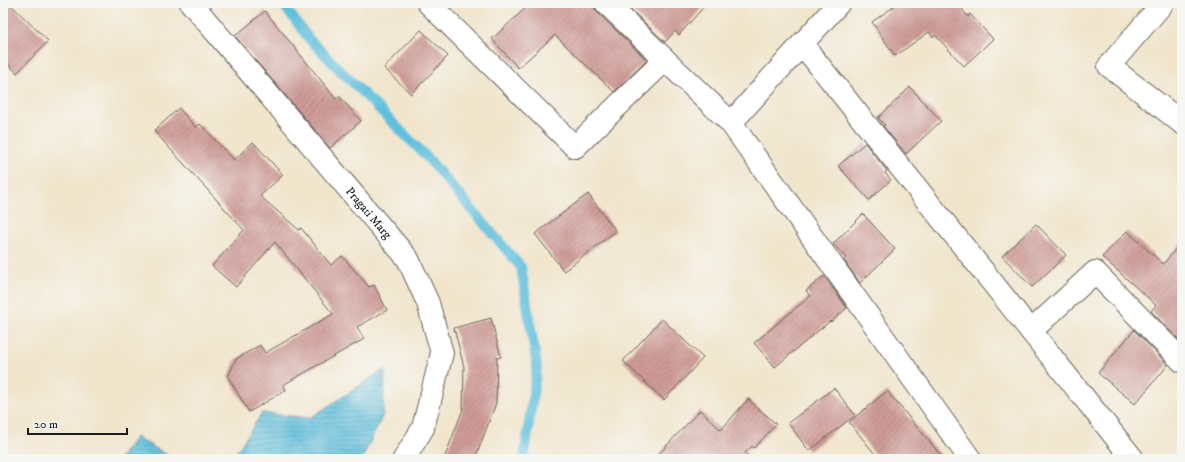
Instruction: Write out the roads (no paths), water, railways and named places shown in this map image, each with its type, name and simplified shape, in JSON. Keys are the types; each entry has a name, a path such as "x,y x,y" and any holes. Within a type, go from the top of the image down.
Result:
{"street":[{"path":"428,3 575,147 665,60"},
{"path":"606,3 731,123 970,459"},
{"path":"731,123 839,3"},
{"path":"1163,3 1109,66 1182,123"},
{"name":"Pragati Marg","path":"199,6 408,259 428,303 442,353 423,428 404,459"},
{"path":"802,44 1133,459"},
{"path":"1031,331 1095,272 1182,361"}],"water":[{"path":"385,369 383,415 362,459 232,459 262,413 310,418"},
{"path":"136,437 169,456 181,459 119,459"}],"waterway":[{"path":"282,3 310,40 426,156 521,267 537,366 524,459"}]}
